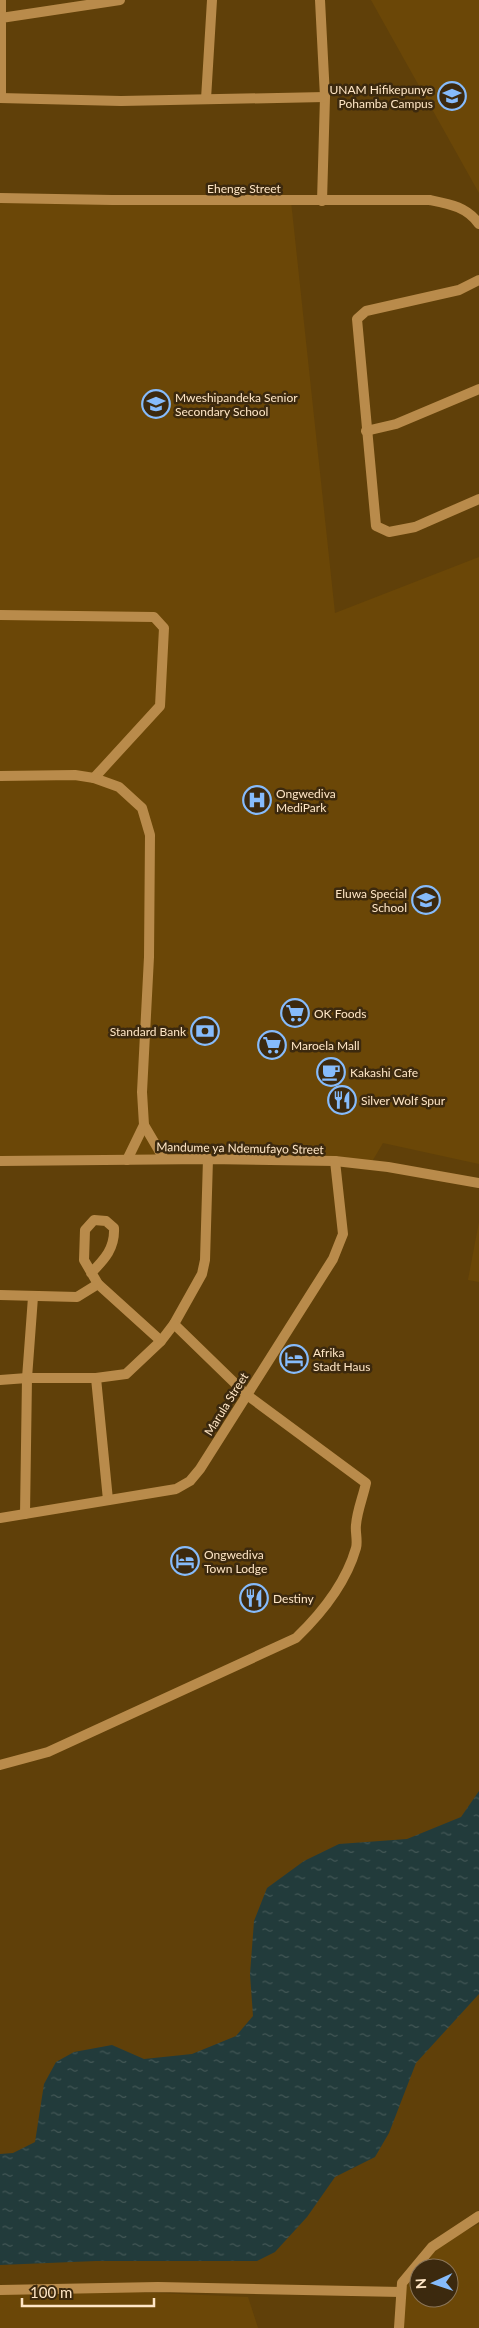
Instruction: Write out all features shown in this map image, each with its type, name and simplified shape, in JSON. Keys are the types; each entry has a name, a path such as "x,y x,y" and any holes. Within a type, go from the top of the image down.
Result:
{"street":[{"path":"1,0 1,98 121,101 325,97"},
{"path":"1,18 120,0"},
{"path":"206,99 212,0"},
{"path":"320,0 325,97 322,201"},
{"name":"Ehenge Street","path":"0,198 322,201 430,200 455,204 474,217 479,224"},
{"path":"479,280 459,290 366,311 357,319 376,526 389,532 414,527 479,499"},
{"path":"366,431 396,424 479,389"},
{"path":"0,615 154,617 164,628 160,706 94,778"},
{"path":"0,776 75,775 94,778 119,787 142,808 150,835 149,957 142,1092 144,1125 164,1160"},
{"path":"127,1160 144,1125"},
{"path":"0,1380 96,1378 126,1374 161,1341 174,1324 202,1274 206,1260 208,1159"},
{"name":"Mandume ya Ndemufayo Street","path":"0,1161 208,1159 336,1161 388,1167 479,1183"},
{"name":"Marula Street","path":"0,1518 176,1489 190,1481 200,1469 333,1259 343,1234 336,1161"},
{"path":"91,1273 106,1258 115,1242 114,1228 106,1221 94,1220 85,1230 84,1260 91,1273 98,1284 161,1341"},
{"path":"0,1295 77,1297 98,1284"},
{"path":"25,1514 28,1378 33,1296"},
{"path":"0,1765 48,1752 296,1638 316,1618 331,1599 347,1572 357,1546 356,1524 366,1483 247,1395 174,1324"},
{"path":"96,1378 108,1500"},
{"path":"399,2328 402,2283 432,2247 479,2216"},
{"path":"0,2290 158,2287 401,2292"}],"shaded area":[{"name":"UNAM Hifikepunye Pohamba Campus","path":"371,0 479,0 479,193"},
{"path":"0,198 291,201 335,613 479,557 479,1164 383,1143 370,1165 0,1160"},
{"path":"479,1222 479,1282 468,1280"},
{"path":"479,2224 479,2328 399,2328 402,2283 409,2275 409,2308 459,2308 459,2258 423,2258 432,2247"},
{"path":"0,2286 248,2297 258,2328 0,2328"}],"water":[{"path":"479,1791 479,1994 416,2063 389,2133 375,2157 335,2177 307,2217 275,2252 257,2261 96,2261 0,2265 0,2154 13,2153 35,2142 44,2084 56,2062 74,2052 112,2045 144,2059 192,2054 236,2036 253,2016 250,1974 254,1921 267,1888 304,1861 339,1844 407,1839 461,1817"}],"place":[{"name":"UNAM Hifikepunye Pohamba Campus","path":"452,96"},
{"name":"Mweshipandeka Senior Secondary School","path":"156,404"},
{"name":"Ongwediva MediPark","path":"257,800"},
{"name":"Eluwa Special School","path":"426,900"},
{"name":"OK Foods","path":"295,1013"},
{"name":"Standard Bank","path":"205,1031"},
{"name":"Maroela Mall","path":"272,1045"},
{"name":"Kakashi Cafe","path":"331,1072"},
{"name":"Silver Wolf Spur","path":"342,1100"},
{"name":"Afrika Stadt Haus","path":"294,1359"},
{"name":"Ongwediva Town Lodge","path":"185,1561"},
{"name":"Destiny","path":"254,1598"}]}
